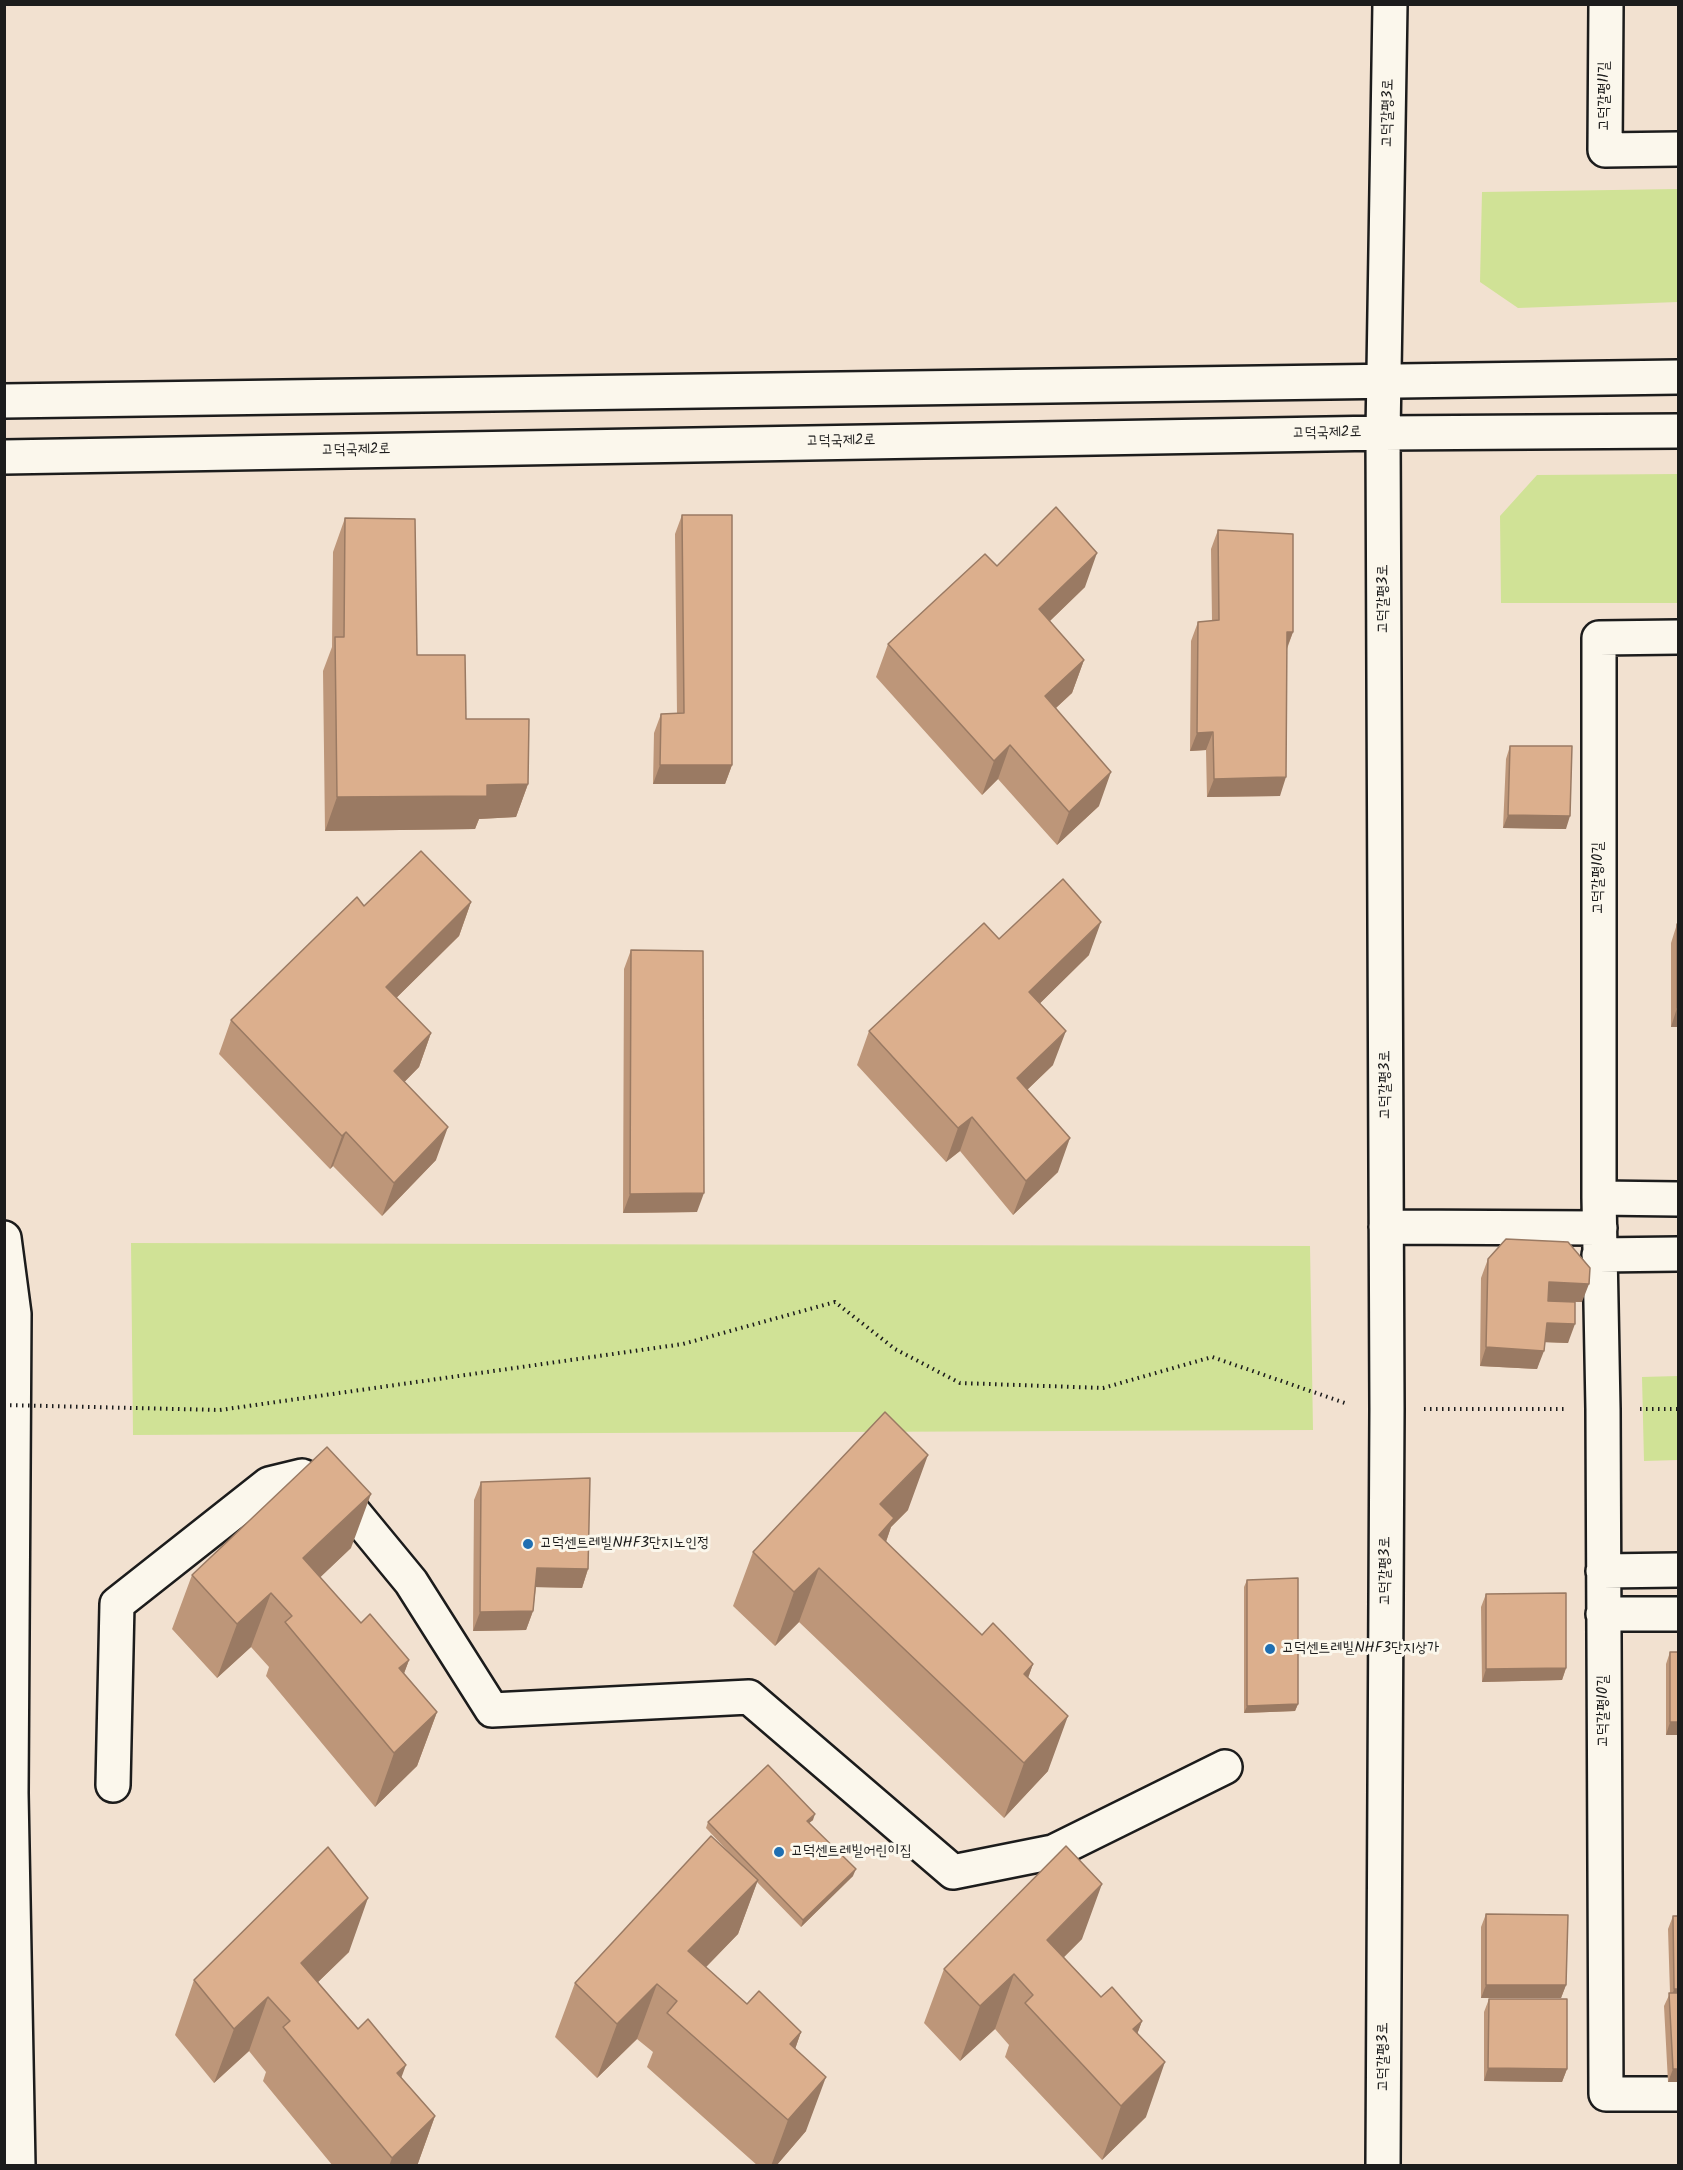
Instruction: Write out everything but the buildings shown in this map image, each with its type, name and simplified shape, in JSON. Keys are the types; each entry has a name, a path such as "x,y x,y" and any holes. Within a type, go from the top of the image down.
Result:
{"street":[{"name":"고덕갈평3로","path":"1383,2166 1387,1409 1383,433 1390,4"},
{"name":"고덕갈평11길","path":"1606,4 1605,150 1678,149"},
{"path":"4,401 1678,377"},
{"name":"고덕국제2로","path":"4,457 1383,433 1678,431"},
{"name":"고덕갈평10길","path":"1678,637 1599,638 1600,1227 1606,2094 1678,2094"},
{"path":"1600,1227 1678,1199"},
{"path":"1386,1227 1600,1227 1678,1254"},
{"path":"4,1238 14,1314 11,1793 18,2166"},
{"path":"113,1785 117,1604 268,1484 302,1476 336,1491 411,1582 492,1710 749,1697 953,1872 1053,1852 1225,1767"},
{"path":"1603,1571 1678,1570"},
{"path":"1603,1614 1678,1614"}],"path":[{"path":"4,1405 220,1410 683,1344 835,1302 895,1349 960,1383 1103,1388 1212,1357 1358,1407 1387,1409 1678,1409"}],"green space":[{"path":"1678,189 1678,302 1518,308 1480,282 1482,192"},
{"path":"1678,474 1678,603 1501,603 1500,516 1537,475"},
{"path":"131,1243 1310,1246 1313,1430 133,1435"},
{"path":"1678,1376 1678,1460 1644,1461 1642,1377"}],"place":[{"name":"고덕센트레빌NHF3단지노인정","path":"528,1544"},
{"name":"고덕센트레빌NHF3단지상가","path":"1270,1649"},
{"name":"고덕센트레빌어린이집","path":"779,1852"}]}
